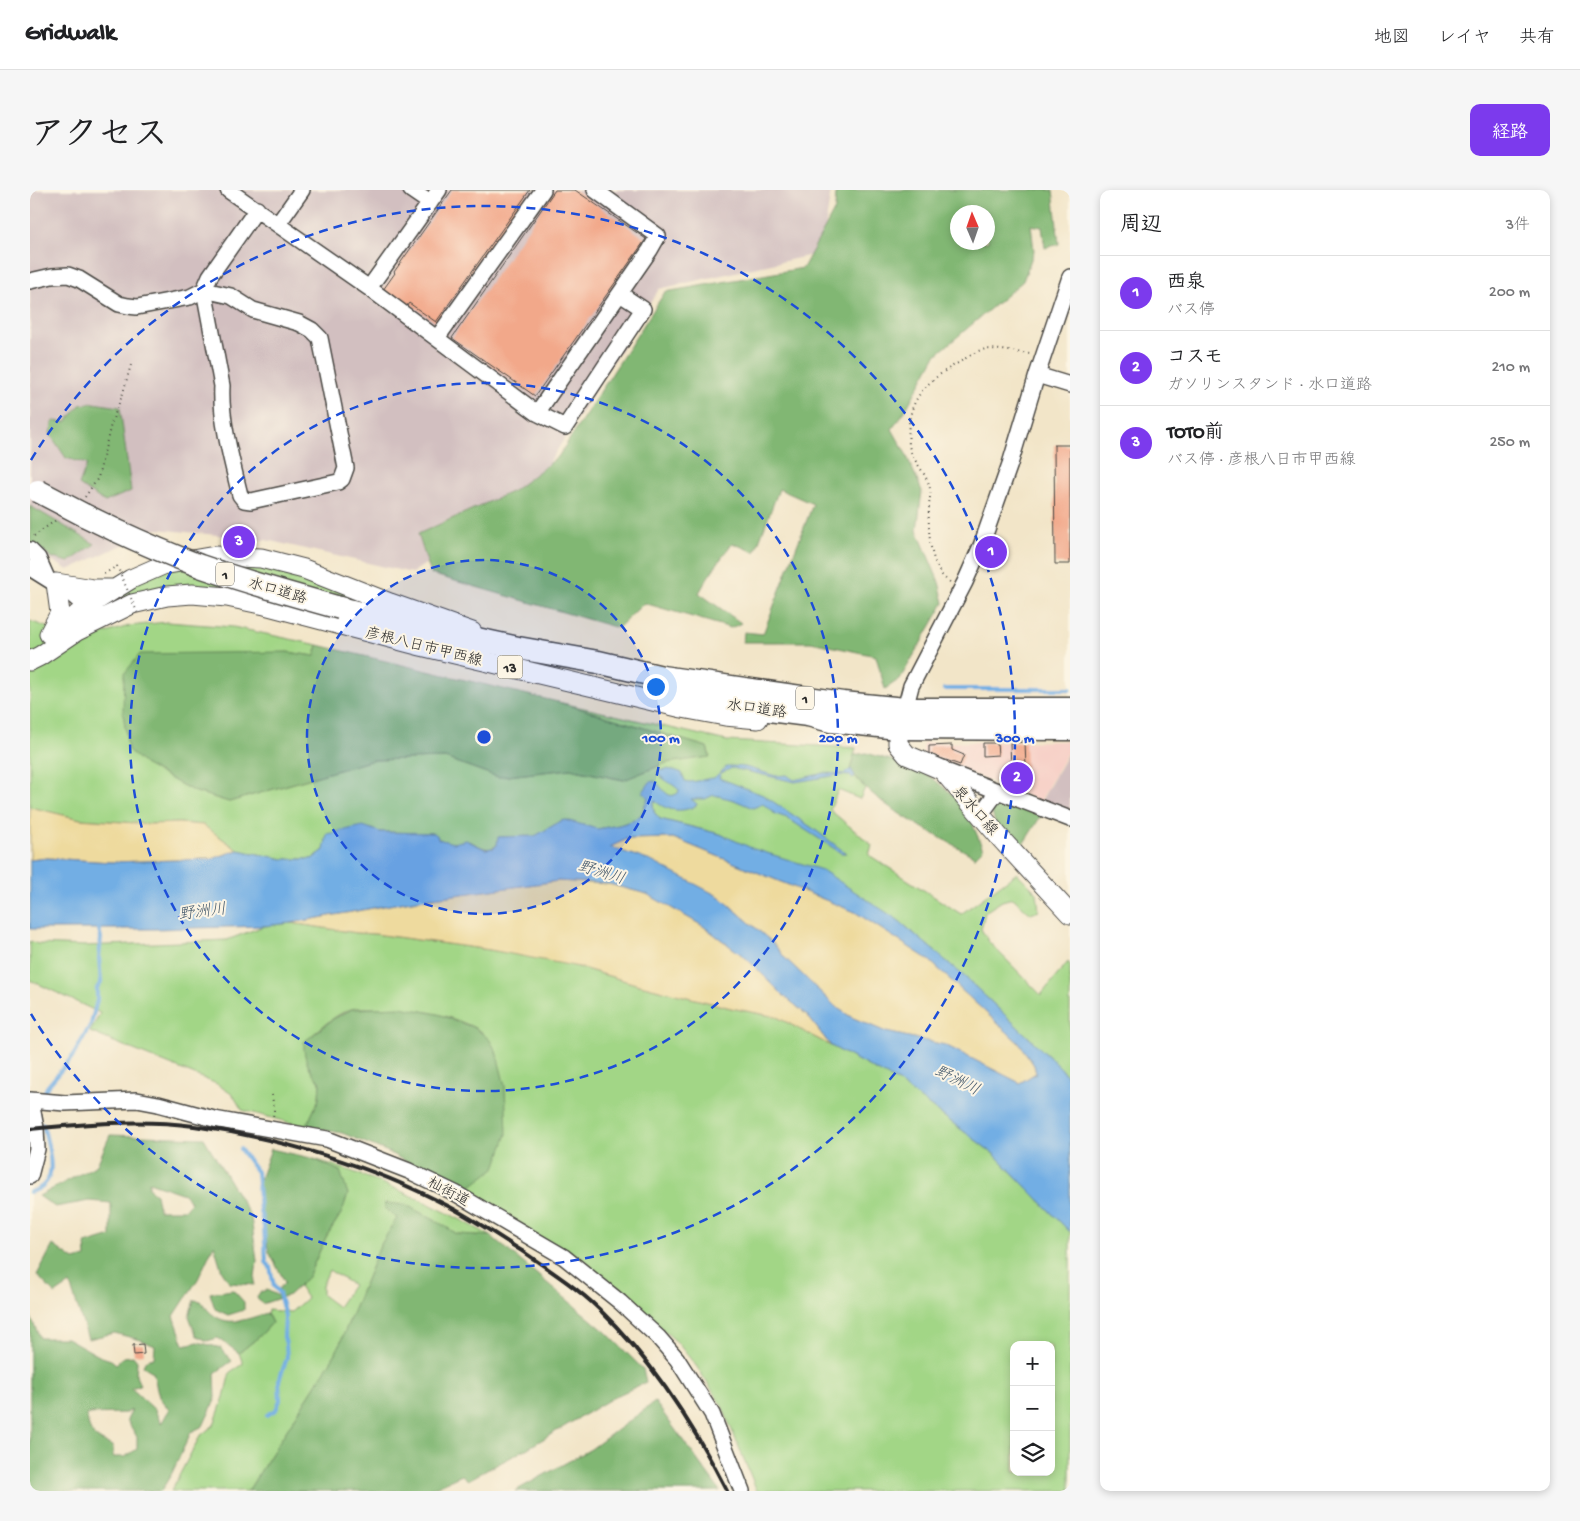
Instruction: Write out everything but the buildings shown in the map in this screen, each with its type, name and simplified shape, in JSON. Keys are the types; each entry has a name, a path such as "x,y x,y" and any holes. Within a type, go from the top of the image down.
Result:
{"highway":[{"name":"水口道路","path":"34,488 115,530 160,551 200,566 340,608 452,637 463,644 619,682 737,706 808,714 831,721 1070,708"},
{"name":"水口道路","path":"452,637 463,636 672,678 814,699 902,718 1070,729"}],"main road":[{"name":"彦根八日市甲西線","path":"30,661 40,656 65,627 86,607 131,579 163,565 215,556 261,558 304,569 446,624 492,638 538,648 544,653"},
{"path":"65,627 51,580 93,589 115,589"},
{"name":"彦根八日市甲西線","path":"37,648 65,627 135,609 168,596 192,594 227,597 306,614 421,646 682,708 725,716 808,723 831,721"},
{"name":"13","path":"86,607 135,609"},
{"name":"泉水口線","path":"902,718 898,744 907,755 942,770 1002,840 1070,914"}],"street":[{"path":"228,190 369,288 538,412 565,428 643,309 620,294"},
{"path":"278,224 302,190"},
{"path":"411,190 430,203"},
{"path":"369,288 439,190"},
{"path":"437,338 543,190"},
{"path":"538,412 658,236 595,190"},
{"path":"30,281 52,276 68,275 79,279 119,304 128,306 190,297 204,290 231,296 254,310 299,323 312,330 318,336 346,468 342,479 338,482 251,501 244,500 240,495 229,449 221,396 222,386 204,290 210,276 257,209"},
{"path":"902,718 911,686 962,589 981,546 1070,277"},
{"path":"1037,375 1070,385"},
{"path":"30,550 38,558 51,580"},
{"path":"30,568 70,593 86,607"},
{"path":"942,770 1070,819"},
{"path":"984,818 997,792"},
{"name":"杣街道","path":"35,1101 65,1103 137,1100 214,1119 327,1139 409,1170 463,1198 564,1257 620,1302 658,1337 677,1358 712,1414 742,1491"},
{"path":"31,1169 37,1149 35,1101"}],"path":[{"path":"962,589 945,579 935,562 929,533 930,488 910,448 909,429 912,411 918,396 930,381 982,350 1043,356"},
{"path":"30,539 76,510 98,478 111,424 123,393 132,361"},
{"path":"117,566 135,609"},
{"path":"270,1129 274,1110 272,1095"}],"shaded area":[{"path":"30,190 831,190 821,253 659,289 530,493 412,573 266,540 157,529 68,570 30,547"},
{"path":"1070,741 1070,747 1040,801 923,755 923,743"},
{"path":"1070,749 1070,812 1041,801"}],"green space":[{"path":"836,190 1053,190 1059,244 1045,248 1042,227 1031,225 1034,251 1023,281 936,355 905,411 892,429 906,454 922,491 917,530 939,582 944,603 900,679 885,689 876,656 811,642 743,642 744,632 763,634 813,504 779,489 755,552 732,543 699,593 741,623 731,628 644,603 618,628 431,574 418,534 513,491 558,457 665,292 803,268 835,209"},
{"path":"93,403 120,407 131,491 105,502 79,485 87,464 66,458 50,434 53,421 66,422 80,405"},
{"path":"30,506 95,544 69,562 53,558 30,542"},
{"path":"261,562 443,625 333,617 222,587 187,585 164,587 118,599 114,593 168,567"},
{"path":"30,621 82,640 129,626 167,622 233,627 318,645 315,656 287,652 144,764 193,791 229,802 373,760 445,758 498,777 570,769 623,780 666,763 710,756 707,747 558,702 727,741 856,748 850,770 865,788 860,799 838,790 830,810 872,845 869,855 961,914 1017,873 1037,893 1039,911 1031,914 1013,898 1002,901 985,912 981,929 989,942 1041,995 1068,962 1070,965 1070,1081 1061,1068 965,977 898,920 720,834 660,819 654,812 653,802 648,798 641,815 632,821 597,829 565,820 535,836 499,837 497,845 489,848 466,841 448,843 433,833 380,832 362,826 312,859 283,859 238,850 203,825 179,823 150,824 80,819 30,807"},
{"path":"318,645 558,702 707,747 710,757 666,763 624,780 570,769 498,777 445,758 373,760 229,802 193,791 144,764 128,750 123,712 124,674 140,654 287,652 315,656"},
{"path":"866,753 912,766 930,776 952,794 970,818 983,849 975,857 908,819 875,796 850,770 854,755"},
{"path":"1001,796 1041,816 1020,849 995,823 990,805"},
{"path":"291,923 490,950 561,962 636,984 731,1008 777,1017 898,1082 994,1154 1070,1232 1070,1491 757,1491 722,1406 697,1367 677,1342 626,1298 463,1192 482,1032 470,1025 430,1012 416,1010 357,1008 338,1015 304,1042 314,1075 320,1082 319,1099 306,1127 242,1110 233,1095 217,1084 90,1032 100,1013 30,980 30,941 38,944 84,946 227,940 264,926"},
{"path":"400,1007 438,1014 475,1028 489,1039 496,1051 505,1086 507,1134 495,1168 463,1192 386,1151 342,1133 306,1127 319,1099 320,1082 308,1064 304,1042 333,1019 352,1009"},
{"path":"110,1135 204,1138 251,1217 257,1261 254,1285 230,1283 222,1271 214,1245 198,1279 174,1316 184,1345 198,1342 221,1348 232,1361 215,1373 216,1398 203,1426 191,1432 172,1473 161,1491 30,1491 30,1315 40,1338 67,1338 116,1364 124,1357 133,1356 137,1361 136,1376 140,1385 131,1388 155,1410 161,1424 169,1410 159,1397 153,1372 143,1366 146,1360 154,1358 155,1346 114,1333 88,1339 70,1284 55,1294 37,1275 53,1245 74,1260 86,1257 85,1244 111,1236 111,1203 89,1201 55,1207 39,1196 97,1165","holes":["149,1182 184,1194 191,1202 184,1210 159,1210 156,1194 149,1189","132,1410 127,1420 137,1437 137,1449 125,1457 113,1457 113,1446 101,1441 94,1435 89,1426 87,1414 126,1413"]},
{"path":"271,1149 311,1158 340,1171 348,1194 342,1212 326,1237 308,1277 289,1295 262,1304 257,1297 260,1292 267,1290 278,1296 278,1290 285,1282 269,1252 261,1217 259,1182"},
{"path":"311,1158 335,1165 403,1192 491,1236 457,1234 406,1205 385,1209 398,1218 380,1246 336,1353 248,1491 171,1491 200,1436 214,1425 230,1372 243,1364 239,1353 272,1323 267,1313 268,1310 291,1312 307,1298 299,1286 308,1277 326,1237 342,1212 340,1171","holes":["329,1270 353,1285 338,1307 322,1295 322,1286"]},
{"path":"385,1203 406,1205 457,1234 491,1236 607,1333 643,1369 646,1382 614,1397 528,1448 468,1480 462,1475 426,1491 248,1491 336,1353 380,1246 397,1218 385,1209"},
{"path":"233,1290 244,1302 244,1310 228,1315 215,1309 210,1293"},
{"path":"194,1300 201,1301 208,1310 223,1320 238,1321 267,1313 272,1323 239,1353 218,1338 207,1341 196,1335 189,1316"},
{"path":"655,1402 720,1491 515,1491 591,1449"}],"sand":[{"path":"30,807 80,819 150,824 179,823 203,825 238,850 212,859 111,862 47,858 30,860"},
{"path":"673,838 855,912 929,960 1019,1043 1034,1065 1036,1073 1020,1083 945,1045 886,1032 851,1017 836,1007 785,958 773,943 720,897 610,847 627,839"},
{"path":"558,881 609,884 647,894 703,926 746,958 782,994 807,1015 831,1046 777,1017 731,1008 636,984 579,967 490,950 291,923 411,901"}],"water":[{"name":"野洲川","path":"726,767 745,767 776,776 787,775 794,780 824,773 844,774 851,769 855,776 853,778 838,775 795,782 732,768 721,773 719,778 763,795 846,853 841,853 787,818 775,814 763,804 753,808 734,800 714,795 705,799 691,799 697,804 696,806 685,810 669,809 655,801 653,803 654,812 660,819 720,834 754,849 822,870 898,920 965,977 1061,1068 1070,1081 1070,1232 994,1154 898,1082 831,1046 807,1015 782,994 746,958 703,926 647,894 609,884 558,881 411,901 291,923 264,926 154,929 30,929 30,860 47,858 111,862 212,859 238,850 283,859 312,859 324,850 327,834 363,826 380,832 433,833 437,835 438,839 453,843 466,840 485,849 494,848 497,845 498,837 535,836 565,820 597,829 632,821 641,815 648,798 643,792 650,782 655,781 668,794 674,795 678,793 679,790 657,772 666,770 676,771 682,773 685,781 691,782 714,778","holes":["673,838 855,912 929,960 1019,1043 1034,1065 1036,1073 1020,1083 945,1045 886,1032 851,1017 836,1007 785,958 773,943 720,897 651,861 610,847 627,839"]}],"waterway":[{"path":"944,689 1070,689"},
{"path":"42,1098 47,1087 73,1056 91,1024 97,1000 97,988 101,982 99,958 101,938 98,925"},
{"path":"30,1192 40,1188 47,1181 50,1173 50,1154 43,1124"},
{"path":"240,1149 257,1172 266,1262 270,1267 274,1286 279,1293 285,1316 284,1337 287,1358 279,1380 280,1400 276,1410 267,1415"}],"railway":[{"path":"30,1129 91,1124 153,1123 227,1131 292,1146 358,1167 420,1192 450,1207 562,1278 599,1309 619,1329 670,1394 686,1418 727,1491"}],"place":[{"name":"TOTO前","path":"239,542"},
{"name":"西泉","path":"991,552"},
{"name":"コスモ","path":"1017,778"}]}
